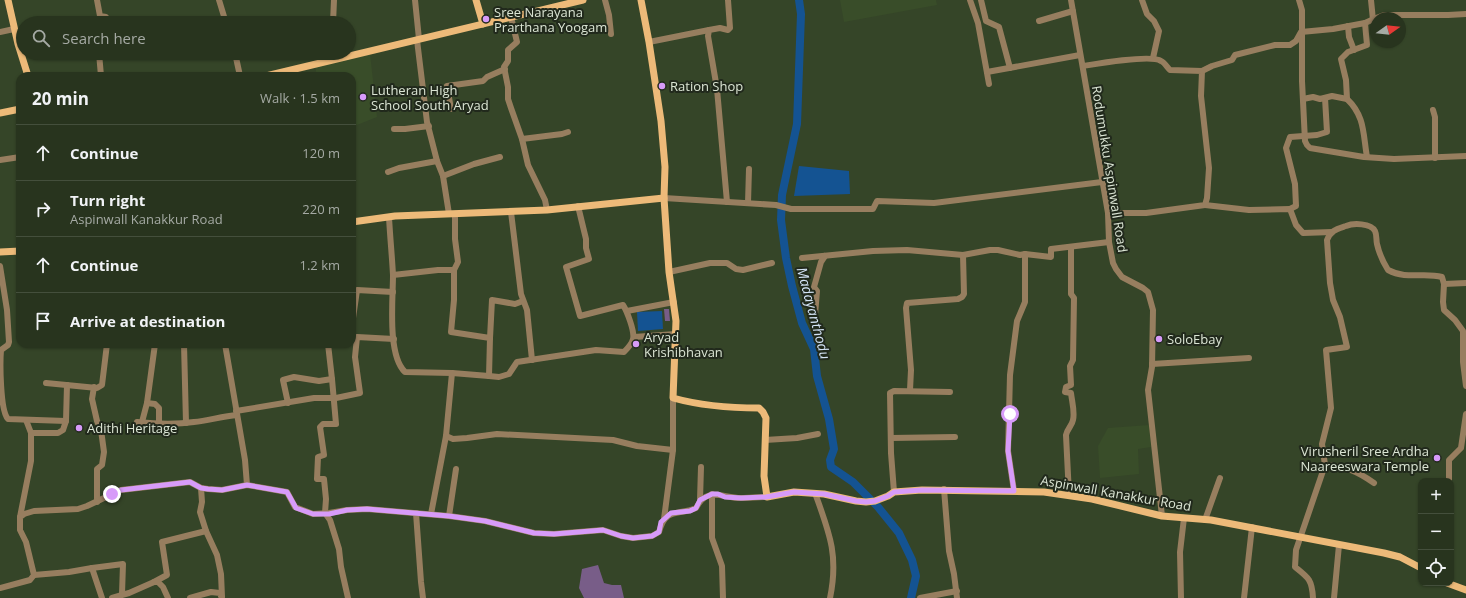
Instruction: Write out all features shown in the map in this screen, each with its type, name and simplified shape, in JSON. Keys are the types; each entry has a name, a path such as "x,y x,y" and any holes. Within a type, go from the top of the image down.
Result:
{"main road":[{"path":"8,0 16,37"},
{"path":"476,0 483,24"},
{"path":"356,52 418,39 583,0"},
{"path":"641,0 661,121 665,167 664,198 669,272 676,321 673,398 723,408 759,408 763,412 766,418 764,476 766,497"},
{"path":"23,60 27,72"},
{"path":"285,72 321,60"},
{"path":"0,113 16,110"},
{"path":"356,221 389,217 547,210 664,198"},
{"path":"0,251 16,251"},
{"name":"Aspinwall Kanakkur Road","path":"766,497 794,492 815,493 866,502 875,501 894,492 944,489 1044,492 1092,499 1162,516 1205,520 1300,536 1400,557 1418,566"},
{"path":"1454,586 1466,590"}],"street":[{"path":"97,0 100,16"},
{"path":"219,0 224,16"},
{"path":"333,16 334,0"},
{"path":"415,0 427,122 437,161 443,176 452,214 458,262 454,270 454,300 451,332 490,338"},
{"path":"605,0 609,15 611,34"},
{"path":"649,42 720,28 728,30 730,28 728,0"},
{"path":"970,0 978,23 989,84"},
{"path":"981,0 986,21 999,27 1010,68"},
{"name":"Rodumukku Aspinwall Road","path":"1071,0 1108,213 1109,242 1113,262 1122,277 1148,292 1153,310 1152,364 1148,390 1162,516"},
{"path":"1142,0 1147,14 1154,21 1159,31 1153,58"},
{"path":"1299,0 1302,10 1301,32 1305,135 1307,145 1310,148 1367,157 1394,159 1466,156"},
{"path":"1371,0 1374,12"},
{"path":"1039,21 1073,11"},
{"path":"1406,15 1466,14"},
{"path":"512,17 517,42 508,50 508,61 504,67 508,87 508,99 522,139 528,165 545,200 547,210"},
{"path":"1301,32 1333,29 1370,20"},
{"path":"1347,99 1346,80 1341,58 1348,52 1367,45 1365,22"},
{"path":"1348,26 1349,37 1354,50"},
{"path":"0,32 14,30"},
{"path":"709,30 708,36 717,89 727,202"},
{"path":"1083,66 1103,62 1153,58 1161,60 1170,70 1202,71 1212,66 1232,60 1235,55 1275,45 1290,45 1296,41 1301,32"},
{"path":"987,72 1080,55"},
{"path":"100,60 101,72"},
{"path":"237,60 239,72"},
{"path":"451,109 447,86 483,81 505,69"},
{"path":"1202,71 1201,96 1209,168 1207,198 1205,205"},
{"path":"1303,99 1313,97 1320,99 1332,96 1347,99 1355,107 1363,127 1367,157"},
{"path":"1108,213 1146,213 1205,205 1249,210 1290,209 1296,206 1295,184 1286,148 1290,137 1317,135 1327,132 1325,98"},
{"path":"1434,110 1435,158"},
{"path":"394,128 405,129 429,126"},
{"path":"522,139 568,132"},
{"path":"0,160 16,157"},
{"path":"443,176 474,164 500,157"},
{"path":"388,172 399,168 437,161"},
{"path":"748,169 748,203"},
{"path":"664,198 776,205 791,209 869,210 873,209 877,201 934,203 1102,182"},
{"path":"389,217 393,275 392,319 396,358 400,367 404,372 452,373 499,377 508,374 517,362 596,350 624,352 629,347 634,337 627,311 623,305 580,316 566,267 589,259 578,206"},
{"path":"1290,209 1296,225 1303,233 1332,232 1350,224 1364,224 1375,231 1377,245 1384,264 1388,270 1397,274 1411,277 1440,276 1444,279 1444,310 1455,320 1463,331 1463,362 1466,386"},
{"path":"511,212 521,294 527,310 532,360"},
{"path":"1313,598 1312,587 1308,577 1295,568 1296,550 1324,465 1322,444 1331,408 1326,350 1347,347 1340,317 1333,300 1330,283 1327,240 1332,232"},
{"path":"802,258 873,251 907,250 963,255 998,250 1020,255 1025,254 1051,257 1051,249 1109,242"},
{"path":"1069,495 1066,435 1067,430 1073,422 1074,415 1071,393 1065,392 1066,387 1071,385 1070,366 1072,360 1074,298 1071,294 1071,247"},
{"path":"1014,491 1008,451 1010,375 1017,322 1025,302 1025,254"},
{"path":"910,390 907,303 958,299 962,297 964,294 963,255"},
{"path":"815,315 817,291 814,287 825,256"},
{"path":"669,272 710,263 727,263 736,269 743,270 772,263"},
{"path":"0,266 9,342 8,345 0,350 2,417 8,419 66,421"},
{"path":"393,275 438,270 454,270"},
{"path":"1444,284 1466,283"},
{"path":"356,290 393,292"},
{"path":"489,376 492,300 515,304 523,301"},
{"path":"627,311 674,302"},
{"path":"634,337 676,334"},
{"path":"356,347 357,337 394,339"},
{"path":"46,384 94,387 101,386 107,348"},
{"path":"154,348 147,403 139,422 159,424 202,421 314,398 333,398 360,393 355,357 356,348"},
{"path":"184,348 186,423"},
{"path":"226,348 247,485"},
{"path":"328,348 336,424 322,424 320,427 324,455 318,458 317,479 324,479 326,498 325,514 330,520 339,549 340,567 348,598"},
{"path":"1152,364 1249,358"},
{"path":"431,514 446,436 452,373"},
{"path":"288,403 283,380 294,377 319,381 332,379"},
{"path":"31,432 60,433 64,429 66,421 67,385"},
{"path":"94,387 92,399 97,421 101,430 104,452 102,465 97,468 97,502"},
{"path":"894,492 890,393 894,390 950,392"},
{"path":"664,519 673,450 673,398"},
{"path":"147,403 155,404 159,408 159,424"},
{"path":"1449,478 1449,460 1461,448 1466,414"},
{"path":"26,420 31,432 31,461 20,517 20,530 26,542 34,575"},
{"path":"446,436 453,439 498,434 613,440 638,446 673,450"},
{"path":"765,440 797,438 818,434"},
{"path":"891,438 955,437"},
{"path":"1324,465 1340,466 1360,473 1374,483"},
{"path":"702,467 700,487 706,494 712,538 722,566 723,598"},
{"path":"449,516 456,468"},
{"path":"1205,520 1220,478"},
{"path":"20,517 34,511 78,509 97,502 121,490 190,482 201,488 222,490 247,485 287,492 296,508 313,514 367,509 431,514 485,521 534,533 554,534 603,530 633,538 652,536 659,532 661,522 671,513 690,511 696,508 700,500 706,494 718,494 725,497 741,498 766,497"},
{"path":"201,488 202,502 200,512 206,531 217,555 221,574 222,598"},
{"path":"920,598 957,595 949,551 944,489"},
{"path":"815,493 826,522 833,555 833,586 830,598"},
{"path":"416,513 423,598"},
{"path":"1181,598 1180,552 1184,518"},
{"path":"1244,598 1252,527"},
{"path":"112,598 127,595 167,575 162,542 206,531"},
{"path":"1334,598 1339,545"},
{"path":"0,588 30,580 34,575 69,572 123,564 127,595"},
{"path":"92,568 102,598"},
{"path":"154,582 158,582 163,586 168,598"},
{"path":"190,598 215,592 220,593 222,598"}],"shaded area":[{"path":"840,0 936,0 937,5 844,22"},
{"name":"Lutheran High School South Aryad","path":"370,53 377,117 356,125 356,72 316,72 315,66 340,60 356,60 356,56"},
{"path":"664,309 669,309 670,321 665,321"},
{"path":"1149,425 1151,447 1138,449 1139,474 1100,478 1098,446 1108,428"},
{"path":"598,565 604,583 621,585 624,598 584,598 579,588 582,569"}],"water":[{"path":"799,166 849,171 850,194 794,196"},
{"path":"662,311 663,329 638,331 637,312"}],"waterway":[{"name":"Madayanthodu","path":"799,0 801,14 797,124 782,195 781,220 786,258 802,323 814,349 817,376 829,419 834,449 830,460 831,467 853,482 878,507 899,533 912,560 916,576 911,598"}],"place":[{"name":"Sree Narayana Prarthana Yoogam","path":"486,19"},
{"name":"Ration Shop","path":"662,86"},
{"name":"Lutheran High School South Aryad","path":"363,97"},
{"name":"SoloEbay","path":"1159,339"},
{"name":"Aryad Krishibhavan","path":"636,344"},
{"name":"Adithi Heritage","path":"79,428"},
{"name":"Virusheril Sree Ardha Naareeswara Temple","path":"1437,458"}],"route":[{"path":"112,494 121,490 190,482 201,488 222,490 247,485 287,492 296,508 313,514 329,514 347,510 367,509 449,516 485,521 534,533 554,534 603,530 621,536 643,538 652,536 659,532 661,522 671,513 690,511 696,508 700,500 712,494 741,498 766,497 794,492 824,494 866,502 875,501 894,492 944,489 1014,491 1008,451 1010,414"}]}
